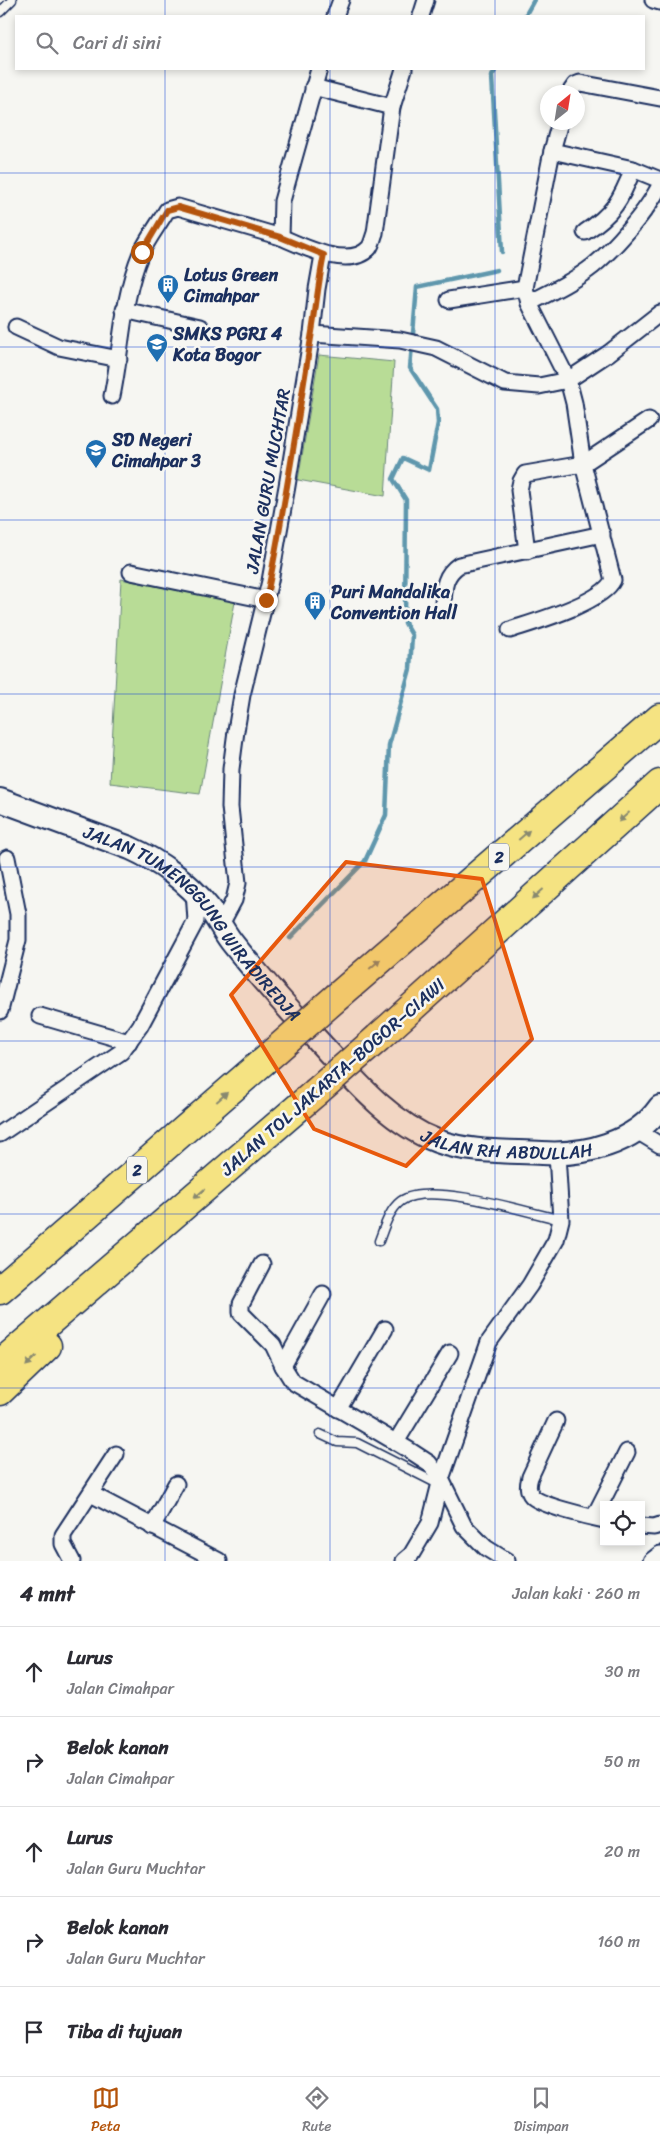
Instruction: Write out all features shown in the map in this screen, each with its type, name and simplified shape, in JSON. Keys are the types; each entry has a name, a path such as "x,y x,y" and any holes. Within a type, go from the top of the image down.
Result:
{"highway":[{"name":"2","path":"0,1290 660,718"},
{"name":"JALAN TOL JAKARTA–BOGOR–CIAWI","path":"0,1364 378,1038 660,784"},
{"path":"0,1269 122,1171 190,1124"},
{"path":"0,1391 103,1293 176,1214"}],"street":[{"path":"336,15 340,0"},
{"path":"421,15 426,0"},
{"path":"653,0 660,2"},
{"path":"280,237 282,201 319,70"},
{"path":"112,396 119,359 124,310 142,252 167,210 178,207 280,237 324,255 351,256 362,253 371,246 375,233 392,106 404,70"},
{"path":"575,85 580,83 660,98"},
{"path":"314,87 392,106"},
{"path":"510,630 562,613 605,591 613,580 583,464 575,410 568,380 529,303 525,288 558,130"},
{"path":"552,151 633,169 660,180"},
{"path":"585,232 604,220 617,204 633,169"},
{"path":"529,303 561,286 593,265 648,205 660,185"},
{"name":"JALAN GURU MUCHTAR","path":"220,926 234,900 238,883 230,806 231,769 236,732 242,695 266,600 312,334 316,289 324,255"},
{"path":"449,300 525,288"},
{"path":"124,310 200,327"},
{"path":"312,334 400,340 436,348 505,384 539,386 568,380 609,353 660,313"},
{"path":"16,327 59,347 119,359"},
{"path":"527,550 519,490 525,474 532,471 583,464 649,420"},
{"path":"443,604 446,578 451,570 459,565 602,534"},
{"path":"131,572 266,600"},
{"name":"JALAN TUMENGGUNG WIRADIREDJA","path":"0,800 143,854 173,873 194,891 209,908 233,944 296,1017 358,1084"},
{"path":"0,1011 18,940 18,914 7,858"},
{"path":"0,1134 121,1052 129,1042 140,1026 168,970 196,921 194,891"},
{"path":"40,1016 129,1042"},
{"name":"JALAN RH ABDULLAH","path":"358,1084 407,1125 437,1141 471,1148 557,1154 600,1146 637,1131 653,1117 660,1107"},
{"path":"637,1131 660,1144"},
{"path":"404,1561 410,1555 430,1523 441,1482 489,1342 530,1285 556,1240 561,1220 557,1154"},
{"path":"262,1264 241,1304 241,1313 273,1344 282,1366 293,1382 429,1463 464,1526 486,1548 507,1561"},
{"path":"282,1366 323,1294"},
{"path":"338,1409 385,1329"},
{"path":"396,1442 450,1353"},
{"path":"556,1421 530,1477 529,1492 538,1501 599,1519 627,1452"},
{"path":"72,1561 63,1544 63,1535 116,1454"},
{"path":"152,1527 176,1484"},
{"path":"91,1494 219,1561"},
{"path":"645,1526 660,1525"},
{"path":"651,1561 660,1554"}],"lane":[{"path":"0,12 12,0"},
{"path":"379,1241 394,1209 400,1201 420,1194 448,1194 561,1220"},
{"path":"320,1434 337,1442 357,1443 441,1482"}],"highlighted area":[{"path":"346,862 482,879 532,1039 406,1166 314,1129 231,995"}],"green space":[{"path":"319,355 394,362 385,496 298,480"},
{"path":"121,579 235,602 200,794 110,783"}],"waterway":[{"path":"526,15 534,0"},
{"path":"495,70 492,76 502,252"},
{"path":"290,938 365,861 386,815 389,745 410,669 412,635 405,623 406,500 393,479 403,458 429,470 438,423 437,409 410,368 417,287 497,270"}],"place":[{"name":"Lotus Green Cimahpar","path":"168,304"},
{"name":"SMKS PGRI 4 Kota Bogor","path":"157,363"},
{"name":"SD Negeri Cimahpar 3","path":"96,469"},
{"name":"Puri Mandalika Convention Hall","path":"315,621"}],"route":[{"path":"142,252 167,210 178,207 280,237 324,255 316,289 312,334 266,600"}]}
